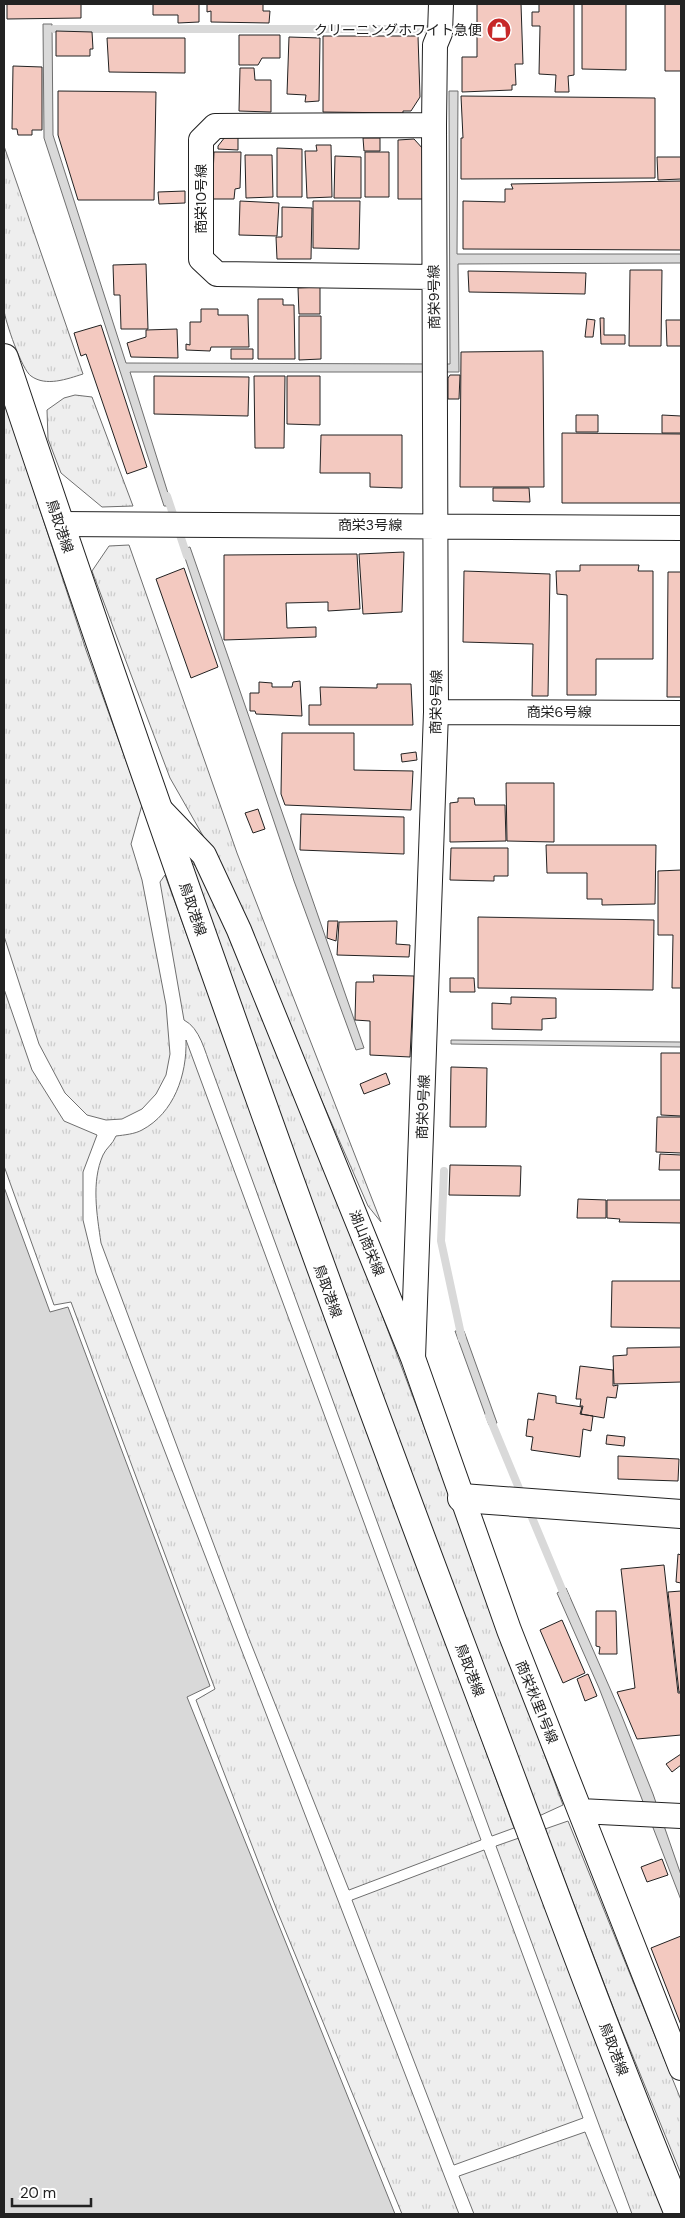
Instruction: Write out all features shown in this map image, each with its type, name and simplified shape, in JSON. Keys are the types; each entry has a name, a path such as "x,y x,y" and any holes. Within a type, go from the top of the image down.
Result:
{"main road":[{"name":"鳥取港線","path":"4,358 156,804 314,1252 641,2120 679,2214"},
{"path":"462,1498 681,1514"}],"street":[{"name":"商栄9号線","path":"413,1358 436,712 437,525 434,125 435,46 440,33 441,4"},
{"name":"商栄10号線","path":"434,125 215,126 201,140 201,259 217,274 434,278"},
{"name":"商栄3号線","path":"59,524 681,528"},
{"name":"商栄6号線","path":"436,712 681,713"},
{"name":"湖山商栄線","path":"156,804 204,855 246,948 413,1358 462,1498"},
{"name":"商栄秋里1号線","path":"462,1498 509,1630 681,2068"},
{"path":"580,1811 681,1816"}],"green space":[{"path":"4,146 83,374 50,382 31,376 23,365 11,334 5,316 3,290"},
{"path":"75,395 92,397 133,506 102,507 61,473 48,439 47,410 64,398"},
{"path":"4,400 86,650 142,805 131,844 142,880 166,1005 170,1054 166,1075 156,1094 142,1109 122,1119 106,1120 87,1115 65,1093 39,1044 4,936"},
{"path":"129,545 237,853 381,1222 368,1206 214,855 170,778 92,571 109,546"},
{"path":"185,857 198,868 223,917 352,1235 431,1445 563,1805 539,1816 325,1245"},
{"path":"165,875 514,1828 492,1836 204,1048 198,1034 184,1020 160,882"},
{"path":"4,989 32,1070 64,1121 97,1135 83,1172 83,1220 96,1273 459,2214 402,2214 276,1908 196,1700 215,1689 71,1302 54,1305 4,1166"},
{"path":"186,1040 481,1840 349,1890 248,1636 101,1243 96,1187 99,1165 103,1155 116,1136 142,1130 163,1114 181,1079 186,1053"},
{"path":"568,1821 681,2100 681,2174 618,2020 545,1829"},
{"path":"519,1838 666,2214 632,2214 496,1846"},
{"path":"484,1850 583,2118 454,2165 352,1900"},
{"path":"585,2132 618,2214 474,2214 459,2176"}],"shaded area":[{"path":"43,24 52,24 53,135 126,363 450,364 449,91 458,91 457,254 681,254 681,263 458,264 459,372 130,372 172,506 164,506 44,138"},
{"path":"190,547 364,1048 356,1050 294,881 182,549"},
{"path":"451,1040 681,1042 681,1047 451,1044"},
{"path":"4,1187 50,1312 68,1307 210,1686 187,1697 395,2214 4,2214"},
{"path":"455,1331 464,1331 497,1423 489,1425"},
{"path":"566,1588 619,1709 653,1794 681,1875 681,1900 599,1688 557,1593"}],"building":[{"path":"7,4 81,4 81,18 7,19"},
{"path":"153,4 199,4 199,22 178,23 178,15 153,15"},
{"path":"207,4 263,4 263,11 270,11 269,23 211,22 211,11 207,12"},
{"name":"クリーニングホワイト急便","path":"477,4 521,4 523,64 515,64 516,85 512,85 512,90 462,92 462,57 477,57"},
{"path":"539,4 574,4 574,75 568,76 569,92 555,92 556,75 539,74 540,26 532,26 532,12 539,12"},
{"path":"582,4 626,4 626,70 582,69"},
{"path":"665,4 681,4 681,71 665,71"},
{"path":"56,31 92,32 93,49 90,49 90,56 56,56"},
{"path":"239,35 280,35 280,58 262,58 258,65 239,65"},
{"path":"323,36 418,36 420,97 411,111 403,111 403,113 323,112"},
{"path":"289,37 320,38 319,101 305,102 306,95 287,94"},
{"path":"107,38 185,38 185,73 109,72"},
{"path":"13,66 42,67 42,130 32,130 32,135 18,135 17,129 12,129"},
{"path":"240,68 254,68 255,80 271,80 271,112 239,111"},
{"path":"58,91 156,92 154,200 78,200 58,135"},
{"path":"461,96 655,98 655,178 461,179 461,138 463,138"},
{"path":"225,137 238,137 238,150 218,149 218,146"},
{"path":"363,138 380,138 380,151 364,151"},
{"path":"414,139 424,150 423,199 398,199 398,140"},
{"path":"316,145 331,145 332,197 307,198 305,151 317,151"},
{"path":"277,148 302,149 302,197 277,197"},
{"path":"214,152 241,152 240,188 235,189 234,199 212,199"},
{"path":"365,152 389,152 389,197 365,197"},
{"path":"245,155 272,155 273,197 246,198"},
{"path":"335,156 361,157 361,198 334,198"},
{"path":"657,157 681,157 681,179 658,180"},
{"path":"681,181 681,250 463,249 463,201 505,202 505,189 513,189 511,184"},
{"path":"185,191 185,203 159,204 158,192"},
{"path":"240,201 279,203 277,236 239,235"},
{"path":"313,201 360,201 359,249 313,248"},
{"path":"282,207 312,208 311,259 277,259 276,237 282,237"},
{"path":"146,264 148,329 121,329 120,295 114,295 113,265"},
{"path":"630,270 662,270 661,346 629,346"},
{"path":"468,271 586,273 585,294 469,292"},
{"path":"320,287 320,314 299,314 298,288"},
{"path":"258,299 283,299 283,305 294,305 295,359 258,359"},
{"path":"201,309 218,309 218,315 248,315 249,347 211,347 210,351 186,350 186,344 190,345 190,322 201,322"},
{"path":"299,316 321,316 321,359 299,360"},
{"path":"600,318 604,318 604,335 625,335 625,344 601,344"},
{"path":"587,319 595,320 593,337 585,337"},
{"path":"666,320 681,320 681,346 667,346"},
{"path":"101,325 147,467 127,474 86,354 81,356 74,333"},
{"path":"177,329 178,358 131,357 127,343 146,337 146,330"},
{"path":"231,349 253,349 253,359 231,359"},
{"path":"543,351 544,487 460,487 461,352"},
{"path":"450,375 460,375 459,399 448,399 448,378"},
{"path":"154,376 249,377 248,416 154,414"},
{"path":"254,376 285,376 284,448 255,448"},
{"path":"287,376 320,376 320,425 287,424"},
{"path":"576,415 598,415 598,432 576,432"},
{"path":"662,415 681,416 681,433 662,433"},
{"path":"562,433 681,434 681,503 562,503"},
{"path":"321,435 402,435 402,488 370,487 370,473 320,473"},
{"path":"493,488 529,488 530,502 493,501"},
{"path":"404,552 402,612 363,614 359,554"},
{"path":"357,554 360,609 328,611 328,602 286,603 287,628 316,627 316,637 224,640 224,555"},
{"path":"580,565 639,565 638,571 653,571 653,659 596,659 596,695 567,695 567,595 557,594 556,571 580,571"},
{"path":"184,568 218,667 191,678 156,579"},
{"path":"464,571 550,574 548,696 532,696 533,644 463,642"},
{"path":"668,572 681,572 681,697 667,697"},
{"path":"300,681 302,716 256,714 255,711 250,711 250,693 259,693 259,682 272,683 272,687 292,687 293,682"},
{"path":"377,684 411,684 413,725 309,725 309,705 321,705 320,687 377,688"},
{"path":"282,733 354,733 354,770 413,771 411,810 285,805 281,794"},
{"path":"416,752 417,760 402,762 401,754"},
{"path":"506,783 554,783 554,842 507,841"},
{"path":"458,798 474,798 475,805 505,805 506,841 450,842 450,803 458,802"},
{"path":"258,809 265,829 253,833 245,813"},
{"path":"301,814 404,817 404,854 300,850"},
{"path":"546,845 656,845 655,904 602,905 602,899 587,899 587,873 547,873"},
{"path":"451,848 508,848 508,876 494,876 494,881 450,880"},
{"path":"681,870 681,988 672,988 673,935 658,935 658,871"},
{"path":"478,917 654,920 653,990 478,988"},
{"path":"328,921 338,921 336,941 327,938"},
{"path":"397,921 396,944 410,945 409,957 337,955 339,922"},
{"path":"373,975 414,976 410,1057 370,1055 370,1021 355,1020 356,982 374,982"},
{"path":"450,978 474,978 475,992 450,992"},
{"path":"511,997 556,998 556,1018 542,1019 542,1030 492,1029 492,1003 511,1004"},
{"path":"661,1053 681,1053 681,1116 661,1115"},
{"path":"451,1067 487,1068 486,1127 450,1127"},
{"path":"386,1073 390,1084 364,1094 360,1084"},
{"path":"657,1117 681,1117 681,1153 656,1152"},
{"path":"660,1154 681,1155 681,1170 659,1170"},
{"path":"450,1165 521,1166 520,1196 449,1195"},
{"path":"578,1199 606,1200 606,1218 577,1218"},
{"path":"607,1200 681,1200 681,1223 619,1222 620,1219 607,1218"},
{"path":"612,1281 681,1281 681,1328 611,1327"},
{"path":"681,1347 681,1382 614,1384 613,1356 627,1355 627,1348"},
{"path":"580,1366 613,1370 613,1386 618,1385 616,1398 607,1397 604,1418 581,1414 583,1406 580,1406 581,1399 576,1399"},
{"path":"538,1393 556,1396 556,1403 582,1407 580,1414 593,1416 591,1431 583,1429 580,1457 531,1450 533,1437 526,1436 528,1419 534,1420"},
{"path":"607,1435 625,1437 624,1446 606,1444"},
{"path":"618,1456 679,1459 678,1481 618,1479"},
{"path":"678,1554 681,1555 681,1583 676,1582"},
{"path":"664,1565 678,1693 681,1693 681,1735 637,1739 617,1692 635,1688 621,1569"},
{"path":"681,1591 681,1692 679,1692 668,1592"},
{"path":"596,1611 616,1611 617,1654 599,1654 600,1647 596,1646"},
{"path":"562,1620 585,1673 563,1683 540,1630"},
{"path":"588,1674 597,1696 585,1701 577,1679"},
{"path":"681,1754 681,1765 672,1772 666,1764"},
{"path":"662,1859 668,1875 647,1882 641,1867"},
{"path":"681,1936 681,2025 651,1948"}],"waterway":[{"path":"54,29 432,29"},
{"path":"167,496 187,556"},
{"path":"444,1171 441,1241 462,1339"},
{"path":"489,1416 523,1498"},
{"path":"528,1508 566,1599"}],"place":[{"name":"クリーニングホワイト急便","path":"499,30"}]}
